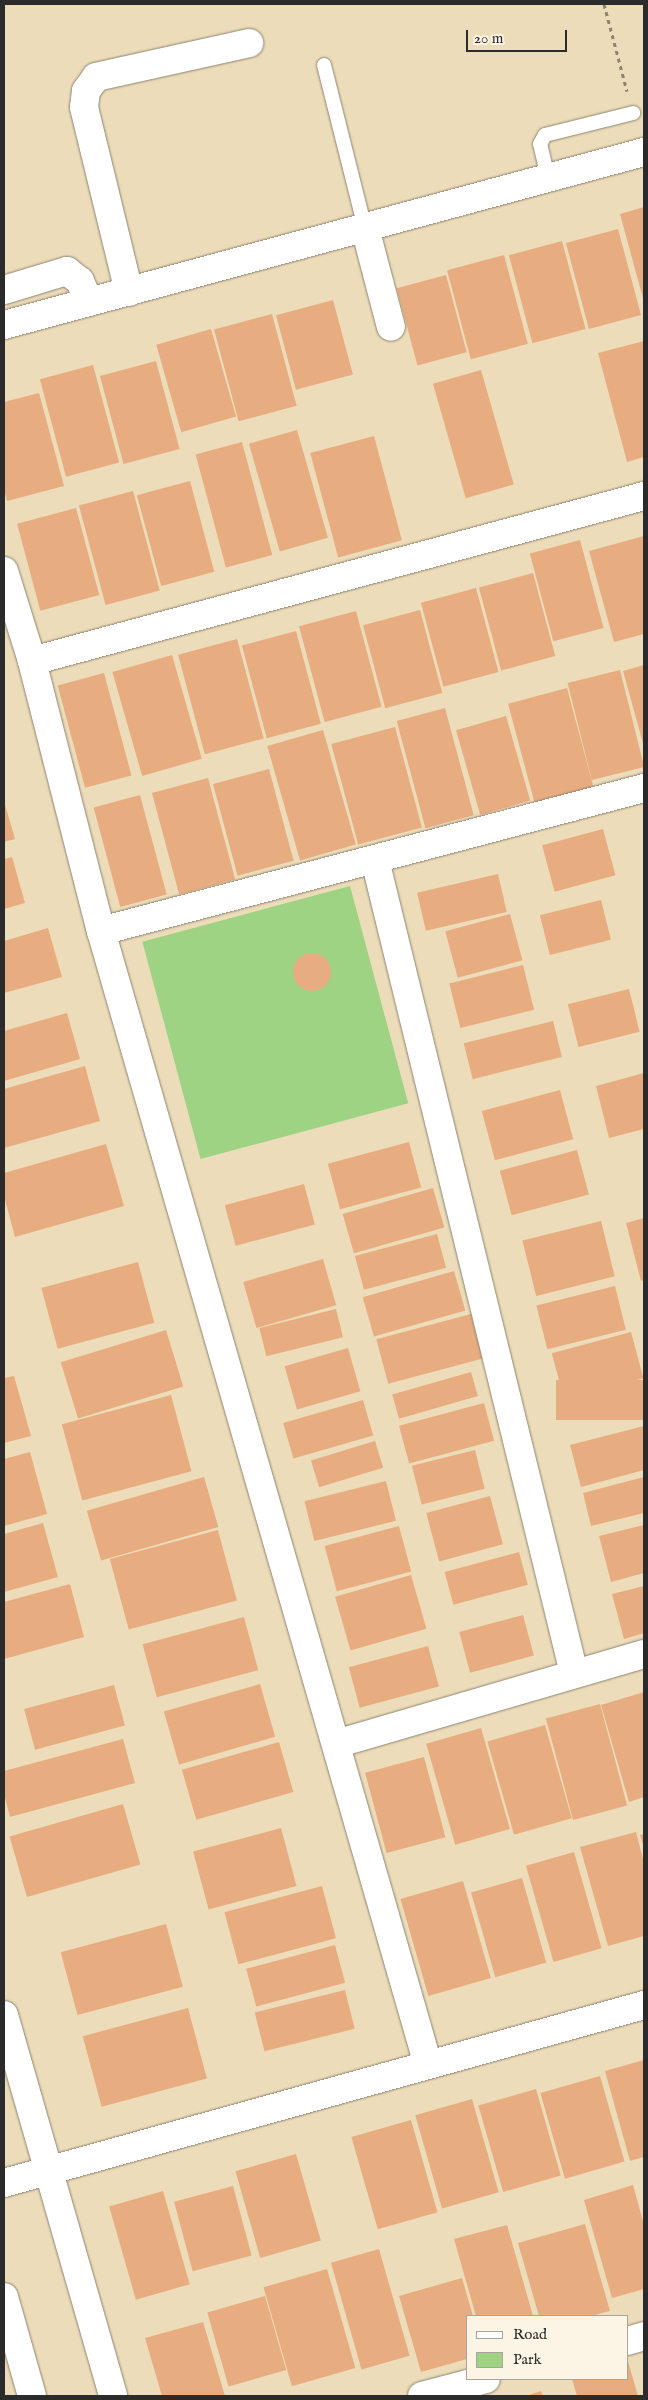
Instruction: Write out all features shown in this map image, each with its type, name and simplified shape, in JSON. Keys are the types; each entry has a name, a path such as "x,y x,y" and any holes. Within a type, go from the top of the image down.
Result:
{"street":[{"path":"129,292 84,107 86,92 96,77 249,42"},
{"path":"4,325 644,152"},
{"path":"365,228 391,327"},
{"path":"4,290 67,271 80,281 89,302"},
{"path":"32,661 644,496"},
{"path":"4,571 32,661 101,931 428,2064"},
{"path":"101,931 644,788"},
{"path":"376,860 574,1672"},
{"path":"336,1744 574,1672 644,1654"},
{"path":"4,2183 644,2004"},
{"path":"4,2016 46,2171 113,2396"},
{"path":"4,2297 32,2396"},
{"path":"628,2341 644,2336"},
{"path":"426,2396 482,2380"}],"lane":[{"path":"324,65 365,228"},
{"path":"548,178 540,144 545,135 633,113"}],"path":[{"path":"604,4 633,113"}],"green space":[{"path":"350,886 408,1103 201,1159 142,942"}],"building":[{"path":"644,207 644,302 620,214"},
{"path":"618,229 641,315 589,329 566,243"},
{"path":"562,241 586,329 532,343 509,255"},
{"path":"504,255 528,344 471,359 447,270"},
{"path":"446,275 467,352 417,365 397,288"},
{"path":"333,300 353,374 296,390 276,315"},
{"path":"272,314 297,406 239,421 214,330"},
{"path":"211,329 236,416 181,432 156,345"},
{"path":"644,341 644,457 627,462 598,353"},
{"path":"156,361 180,449 124,464 100,376"},
{"path":"93,365 119,463 66,477 40,379"},
{"path":"481,370 514,484 466,498 433,384"},
{"path":"39,393 64,486 7,501 4,489 4,402"},
{"path":"297,430 328,538 280,551 249,444"},
{"path":"374,436 402,540 338,557 310,453"},
{"path":"242,442 272,555 226,567 196,454"},
{"path":"190,481 214,572 161,586 137,495"},
{"path":"133,491 160,590 106,605 79,505"},
{"path":"76,508 99,595 40,611 17,524"},
{"path":"644,536 644,634 614,642 589,551"},
{"path":"580,540 604,628 553,641 530,553"},
{"path":"533,573 555,656 501,671 479,587"},
{"path":"476,588 499,672 443,687 421,603"},
{"path":"420,610 442,693 385,708 363,625"},
{"path":"356,611 382,707 325,722 299,626"},
{"path":"296,631 321,724 267,738 242,645"},
{"path":"237,639 264,738 205,754 178,655"},
{"path":"172,655 202,759 142,776 112,672"},
{"path":"644,665 644,747 623,671"},
{"path":"620,670 644,767 592,780 568,683"},
{"path":"104,673 131,775 85,788 58,685"},
{"path":"567,688 594,788 535,804 508,704"},
{"path":"445,708 474,815 425,828 397,721"},
{"path":"506,716 530,801 480,815 456,730"},
{"path":"395,727 422,827 358,845 331,744"},
{"path":"323,730 356,844 300,860 267,746"},
{"path":"269,769 294,861 238,876 213,784"},
{"path":"208,778 235,879 179,894 152,793"},
{"path":"140,795 167,894 120,907 94,807"},
{"path":"4,801 15,839 4,842"},
{"path":"603,829 615,875 555,892 542,845"},
{"path":"12,857 25,903 4,909 4,859"},
{"path":"498,874 507,912 426,931 417,893"},
{"path":"601,900 611,940 550,955 540,915"},
{"path":"510,914 522,960 458,978 445,931"},
{"path":"48,928 62,977 4,993 4,941"},
{"path":"312,953 325,959 331,972 325,985 312,991 299,985 293,972 299,959"},
{"path":"523,965 534,1010 460,1028 449,983"},
{"path":"629,989 640,1032 579,1047 568,1004"},
{"path":"67,1013 80,1059 4,1081 4,1031"},
{"path":"553,1021 562,1057 473,1079 464,1043"},
{"path":"85,1066 100,1121 4,1148 4,1089"},
{"path":"644,1073 644,1129 609,1138 596,1086"},
{"path":"560,1090 573,1139 495,1160 482,1111"},
{"path":"409,1142 421,1187 340,1209 328,1164"},
{"path":"106,1144 124,1206 15,1237 4,1196 4,1173"},
{"path":"577,1150 589,1194 512,1215 500,1171"},
{"path":"304,1184 315,1225 236,1246 225,1205"},
{"path":"433,1188 444,1227 354,1253 343,1214"},
{"path":"644,1218 644,1280 641,1281 626,1223"},
{"path":"601,1221 615,1276 536,1296 522,1241"},
{"path":"437,1234 446,1268 364,1290 355,1256"},
{"path":"323,1259 336,1305 256,1328 243,1282"},
{"path":"138,1262 154,1323 58,1349 41,1288"},
{"path":"454,1271 465,1310 374,1337 363,1297"},
{"path":"615,1286 626,1330 547,1349 536,1306"},
{"path":"336,1309 343,1337 266,1356 259,1328"},
{"path":"471,1314 483,1358 388,1384 376,1339"},
{"path":"166,1330 183,1386 78,1419 61,1362"},
{"path":"631,1332 643,1378 564,1400 552,1353"},
{"path":"348,1348 360,1391 297,1409 285,1366"},
{"path":"471,1372 478,1396 399,1419 392,1395"},
{"path":"14,1376 31,1436 4,1443 4,1378"},
{"path":"556,1380 644,1380 644,1420 556,1420"},
{"path":"171,1395 191,1471 82,1501 62,1424"},
{"path":"363,1400 373,1436 293,1458 283,1423"},
{"path":"484,1403 494,1441 409,1463 399,1426"},
{"path":"644,1426 644,1470 581,1487 570,1445"},
{"path":"375,1441 383,1468 319,1487 311,1461"},
{"path":"475,1450 485,1489 422,1505 412,1466"},
{"path":"30,1452 47,1514 4,1526 4,1459"},
{"path":"204,1477 218,1527 101,1561 87,1511"},
{"path":"644,1477 644,1513 591,1526 583,1493"},
{"path":"386,1481 396,1521 314,1541 304,1501"},
{"path":"490,1496 503,1544 439,1561 426,1513"},
{"path":"43,1523 58,1577 4,1592 4,1534"},
{"path":"644,1525 644,1573 611,1582 599,1536"},
{"path":"399,1526 411,1571 337,1591 325,1546"},
{"path":"218,1530 237,1601 129,1630 110,1559"},
{"path":"519,1552 528,1585 453,1605 445,1572"},
{"path":"411,1575 426,1629 350,1651 335,1597"},
{"path":"70,1584 84,1637 4,1659 4,1602"},
{"path":"644,1586 644,1633 624,1639 612,1594"},
{"path":"523,1615 534,1656 470,1673 459,1632"},
{"path":"244,1617 258,1670 157,1697 143,1644"},
{"path":"428,1646 439,1687 360,1708 349,1667"},
{"path":"260,1684 275,1737 179,1764 164,1712"},
{"path":"114,1685 125,1726 35,1750 24,1709"},
{"path":"644,1692 644,1797 629,1802 601,1705"},
{"path":"600,1704 627,1805 573,1820 546,1718"},
{"path":"545,1725 572,1818 514,1835 487,1742"},
{"path":"481,1728 510,1829 455,1845 426,1744"},
{"path":"123,1739 135,1783 10,1817 4,1794 4,1771"},
{"path":"279,1742 293,1792 196,1820 182,1770"},
{"path":"424,1757 445,1837 387,1853 365,1773"},
{"path":"123,1804 140,1865 27,1897 10,1837"},
{"path":"281,1828 297,1886 209,1910 193,1852"},
{"path":"636,1832 644,1863 644,1936 608,1946 580,1847"},
{"path":"644,1834 644,1848 640,1835"},
{"path":"574,1852 602,1948 554,1962 526,1866"},
{"path":"522,1878 546,1963 495,1977 471,1893"},
{"path":"463,1881 491,1978 428,1996 401,1899"},
{"path":"322,1886 336,1938 238,1964 224,1912"},
{"path":"166,1924 183,1987 78,2015 61,1952"},
{"path":"335,1945 345,1983 256,2006 246,1969"},
{"path":"345,1990 355,2029 264,2051 255,2012"},
{"path":"188,2008 207,2079 102,2107 83,2036"},
{"path":"644,2060 644,2157 630,2161 605,2071"},
{"path":"600,2076 625,2162 565,2179 540,2093"},
{"path":"536,2089 561,2176 503,2192 478,2106"},
{"path":"472,2099 499,2192 442,2209 415,2115"},
{"path":"411,2120 437,2212 378,2229 351,2137"},
{"path":"296,2154 321,2241 260,2258 235,2171"},
{"path":"633,2185 644,2225 644,2289 612,2298 584,2200"},
{"path":"233,2186 252,2256 193,2271 174,2202"},
{"path":"163,2191 190,2284 136,2300 109,2206"},
{"path":"585,2224 610,2311 595,2315 539,2315 518,2243"},
{"path":"507,2225 533,2315 476,2315 454,2239"},
{"path":"379,2249 410,2356 362,2369 331,2263"},
{"path":"327,2269 355,2368 292,2386 264,2287"},
{"path":"462,2278 473,2315 466,2315 466,2359 421,2372 399,2296"},
{"path":"265,2296 286,2370 229,2387 207,2313"},
{"path":"203,2322 225,2396 162,2396 145,2338"},
{"path":"628,2361 638,2396 577,2396 572,2380 628,2380"},
{"path":"541,2391 543,2396 526,2396"}]}
